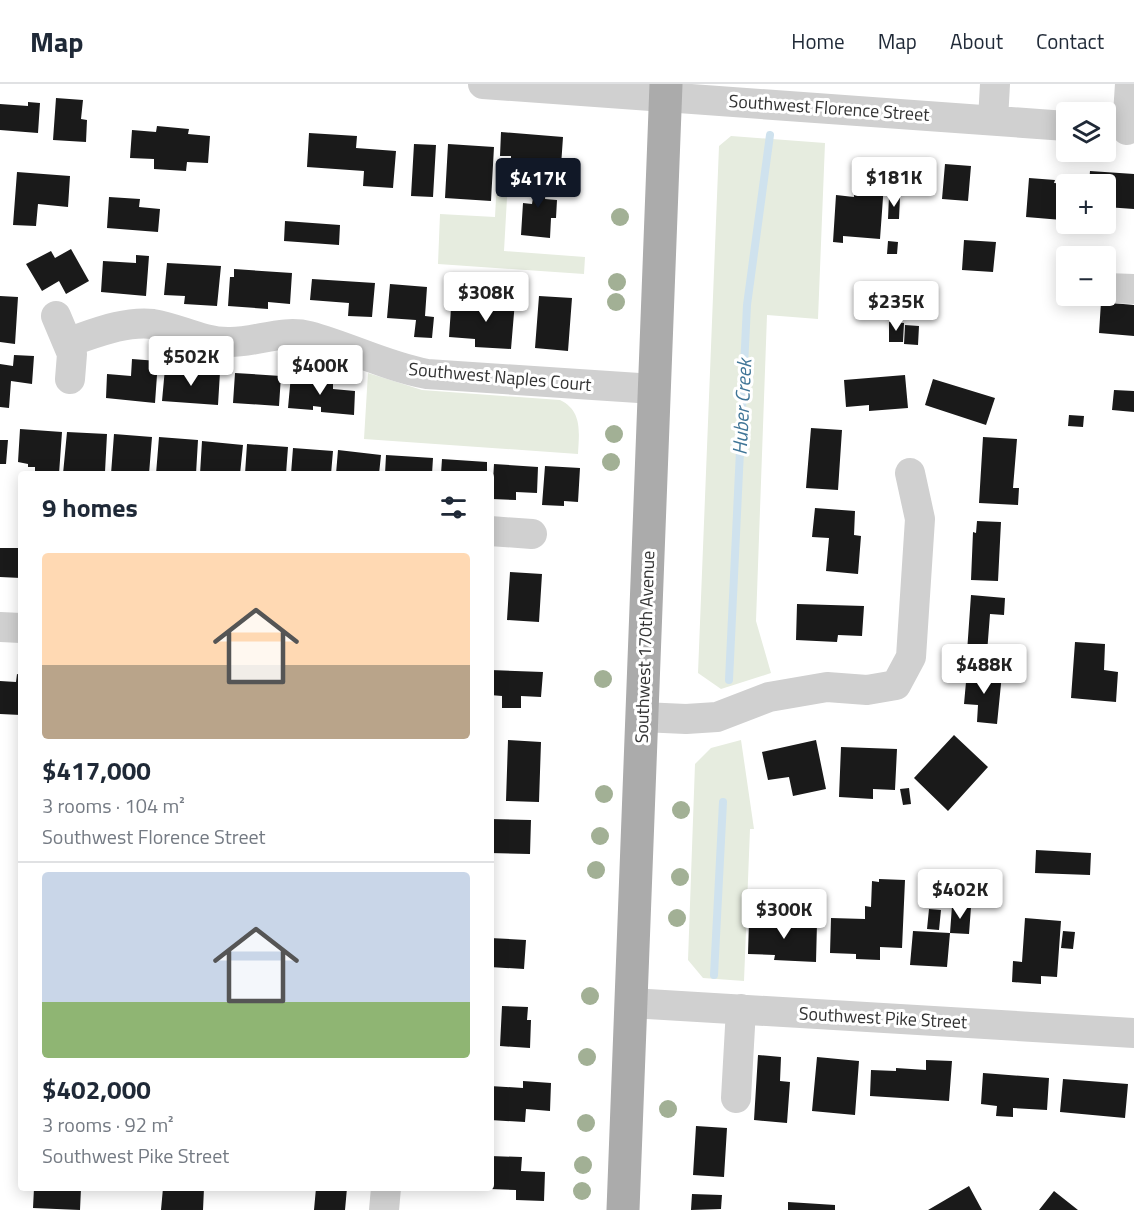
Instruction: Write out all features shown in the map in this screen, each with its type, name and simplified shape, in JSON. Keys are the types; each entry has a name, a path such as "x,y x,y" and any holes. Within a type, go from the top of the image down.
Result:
{"main road":[{"name":"Southwest 170th Avenue","path":"623,1210 666,90"}],"street":[{"name":"Southwest Florence Street","path":"483,84 666,90 1056,125"},
{"path":"993,120 995,84"},
{"path":"1122,129 1130,84"},
{"path":"1116,288 1134,289"},
{"name":"Southwest Naples Court","path":"70,379 72,354 62,329 154,324 202,339 229,342 282,335 307,336 400,368 427,374 654,389"},
{"path":"642,717 686,719 717,717 769,697 827,687 867,690 896,685 911,657 920,519 909,473"},
{"path":"494,531 532,534"},
{"path":"0,627 18,628"},
{"name":"Southwest Pike Street","path":"631,1003 1134,1033"},
{"path":"736,1098 741,1009"},
{"path":"384,1210 386,1191"}],"shaded area":[{"path":"731,136 825,143 818,319 767,315 756,621 771,673 721,689 698,673 719,146"},
{"path":"497,179 508,180 504,251 585,257 584,274 438,264 440,214 495,217"},
{"path":"368,373 422,390 560,400 573,410 576,416 579,431 578,454 364,439"},
{"path":"741,740 754,829 750,829 744,981 703,978 688,960 695,764 711,748"}],"building":[{"path":"56,98 83,100 81,119 87,120 86,142 53,140"},
{"path":"28,102 40,103 38,133 0,130 0,104 28,106"},
{"path":"157,126 189,129 188,134 210,136 208,163 187,162 186,171 154,169 154,159 130,158 132,130 156,132"},
{"path":"501,132 563,137 561,166 511,162 511,156 500,156"},
{"path":"309,133 357,136 356,148 396,151 393,188 363,186 364,171 307,167"},
{"path":"414,144 436,145 433,197 411,196"},
{"path":"448,144 494,147 491,201 445,198"},
{"path":"945,164 971,166 968,201 942,199"},
{"path":"856,168 885,170 880,239 843,236 843,243 833,242 836,195 854,197"},
{"path":"1090,171 1134,174 1134,209 1116,208 1116,174 1090,174"},
{"path":"17,172 70,176 68,207 38,204 36,226 13,225"},
{"path":"536,175 547,176 545,199 557,200 556,218 551,218 550,238 521,235 523,203 532,204 535,198 535,196 524,196 526,177 536,177"},
{"path":"1029,178 1055,180 1056,220 1026,217"},
{"path":"889,196 900,197 899,219 888,219"},
{"path":"109,197 140,199 139,207 160,209 158,232 107,228"},
{"path":"285,221 340,225 339,245 284,241"},
{"path":"964,240 996,242 993,272 962,270"},
{"path":"888,241 898,242 897,254 887,254"},
{"path":"71,249 89,281 66,294 59,281 42,291 26,264 51,251 55,258"},
{"path":"136,255 149,256 146,296 101,292 103,261 136,263"},
{"path":"167,263 221,266 217,306 184,304 185,296 164,295"},
{"path":"234,269 292,273 290,304 268,302 268,309 228,306 230,277 234,277"},
{"path":"312,279 375,283 372,317 348,316 349,303 310,300"},
{"path":"390,284 427,287 425,316 434,317 432,338 414,337 416,320 387,318"},
{"path":"508,288 516,289 511,349 475,347 475,339 449,337 451,308 481,310 482,299 507,300"},
{"path":"0,296 18,297 15,344 0,342"},
{"path":"539,296 572,298 568,351 535,348"},
{"path":"1116,303 1134,305 1134,336 1099,333 1101,306 1116,306"},
{"path":"889,322 904,323 903,342 889,342"},
{"path":"905,325 919,326 918,345 904,344"},
{"path":"14,355 34,356 32,384 11,381 9,408 0,407 0,364 13,366"},
{"path":"132,359 158,361 155,403 106,398 107,374 131,376"},
{"path":"165,368 220,372 218,405 162,401"},
{"path":"235,373 281,376 279,406 233,403"},
{"path":"291,375 315,377 315,383 333,384 333,389 355,391 354,415 321,412 321,407 313,406 313,410 288,408"},
{"path":"905,375 908,408 869,411 869,405 846,407 844,380"},
{"path":"933,379 995,398 986,425 925,405"},
{"path":"1114,390 1134,391 1134,412 1112,410"},
{"path":"1069,415 1084,416 1083,427 1068,426"},
{"path":"811,428 842,430 838,490 806,488"},
{"path":"20,429 62,432 59,471 35,471 35,467 28,467 28,464 18,462"},
{"path":"67,432 107,434 105,471 63,471"},
{"path":"114,434 152,437 149,471 111,471"},
{"path":"159,437 198,440 196,471 156,471"},
{"path":"983,437 1017,439 1013,488 1019,488 1018,505 979,503"},
{"path":"0,440 8,440 6,464 0,464"},
{"path":"202,441 243,445 240,471 200,471"},
{"path":"247,444 288,447 286,471 245,471"},
{"path":"293,448 333,451 331,471 291,471"},
{"path":"338,450 381,455 379,471 336,471"},
{"path":"386,455 433,458 432,471 385,471"},
{"path":"442,459 487,462 487,471 441,471"},
{"path":"494,464 538,467 537,493 516,492 516,500 494,499"},
{"path":"545,466 580,468 578,502 564,501 564,506 542,505"},
{"path":"815,508 855,511 854,535 861,536 858,574 826,571 829,538 812,537"},
{"path":"977,521 1001,522 998,581 971,580 973,532 976,533"},
{"path":"0,548 18,548 18,578 0,577"},
{"path":"510,572 542,574 539,622 507,620"},
{"path":"971,595 1005,598 1004,615 990,614 987,653 967,652"},
{"path":"797,604 864,606 862,636 838,635 837,642 796,640"},
{"path":"1075,642 1105,644 1104,670 1118,672 1116,702 1071,698"},
{"path":"494,670 543,672 541,697 521,696 521,708 502,708 502,696 494,695"},
{"path":"967,671 1002,674 997,724 977,722 978,705 964,704"},
{"path":"17,674 18,715 0,714 0,681 16,682"},
{"path":"954,735 988,767 948,811 914,778"},
{"path":"508,740 541,742 539,802 506,801"},
{"path":"816,740 826,789 793,796 789,777 768,780 762,752"},
{"path":"841,747 897,749 895,790 873,789 873,799 839,797"},
{"path":"909,788 911,804 903,805 900,789"},
{"path":"494,819 531,820 530,854 494,853"},
{"path":"1036,850 1091,853 1090,875 1035,873"},
{"path":"879,879 905,880 902,948 880,947 880,960 856,959 856,954 830,953 831,918 865,919 865,906 871,907 872,881 879,882"},
{"path":"952,906 971,907 969,934 950,933"},
{"path":"929,909 941,910 939,930 927,929"},
{"path":"1025,918 1061,921 1057,977 1041,976 1041,984 1012,982 1013,961 1022,962"},
{"path":"749,921 817,923 816,962 774,960 775,955 748,954"},
{"path":"913,931 950,933 947,967 910,965"},
{"path":"1063,931 1075,932 1073,949 1061,948"},
{"path":"494,938 526,940 524,969 494,967"},
{"path":"502,1006 528,1007 527,1020 531,1020 530,1048 500,1046"},
{"path":"758,1055 781,1057 780,1081 790,1082 787,1123 754,1120"},
{"path":"817,1057 859,1061 855,1115 812,1111"},
{"path":"926,1060 952,1061 949,1101 870,1096 871,1070 896,1071 896,1068 926,1070"},
{"path":"983,1073 1049,1078 1047,1110 1013,1108 1013,1117 996,1116 997,1106 981,1104"},
{"path":"1063,1079 1128,1084 1125,1118 1060,1112"},
{"path":"523,1081 551,1083 550,1111 526,1109 525,1122 494,1120 494,1086 523,1088"},
{"path":"696,1126 727,1128 724,1177 693,1175"},
{"path":"494,1156 522,1157 521,1171 545,1172 544,1201 516,1200 516,1190 494,1189"},
{"path":"969,1186 982,1210 928,1210"},
{"path":"34,1191 81,1191 80,1210 33,1208"},
{"path":"163,1191 204,1191 203,1210 161,1210"},
{"path":"316,1191 347,1191 345,1210 314,1210"},
{"path":"1054,1191 1078,1210 1039,1210"},
{"path":"692,1194 722,1195 721,1209 691,1210"},
{"path":"788,1202 835,1205 835,1210 788,1210"}],"waterway":[{"name":"Huber Creek","path":"729,680 747,305 770,135"},
{"name":"Huber Creek","path":"714,975 723,802"}]}
